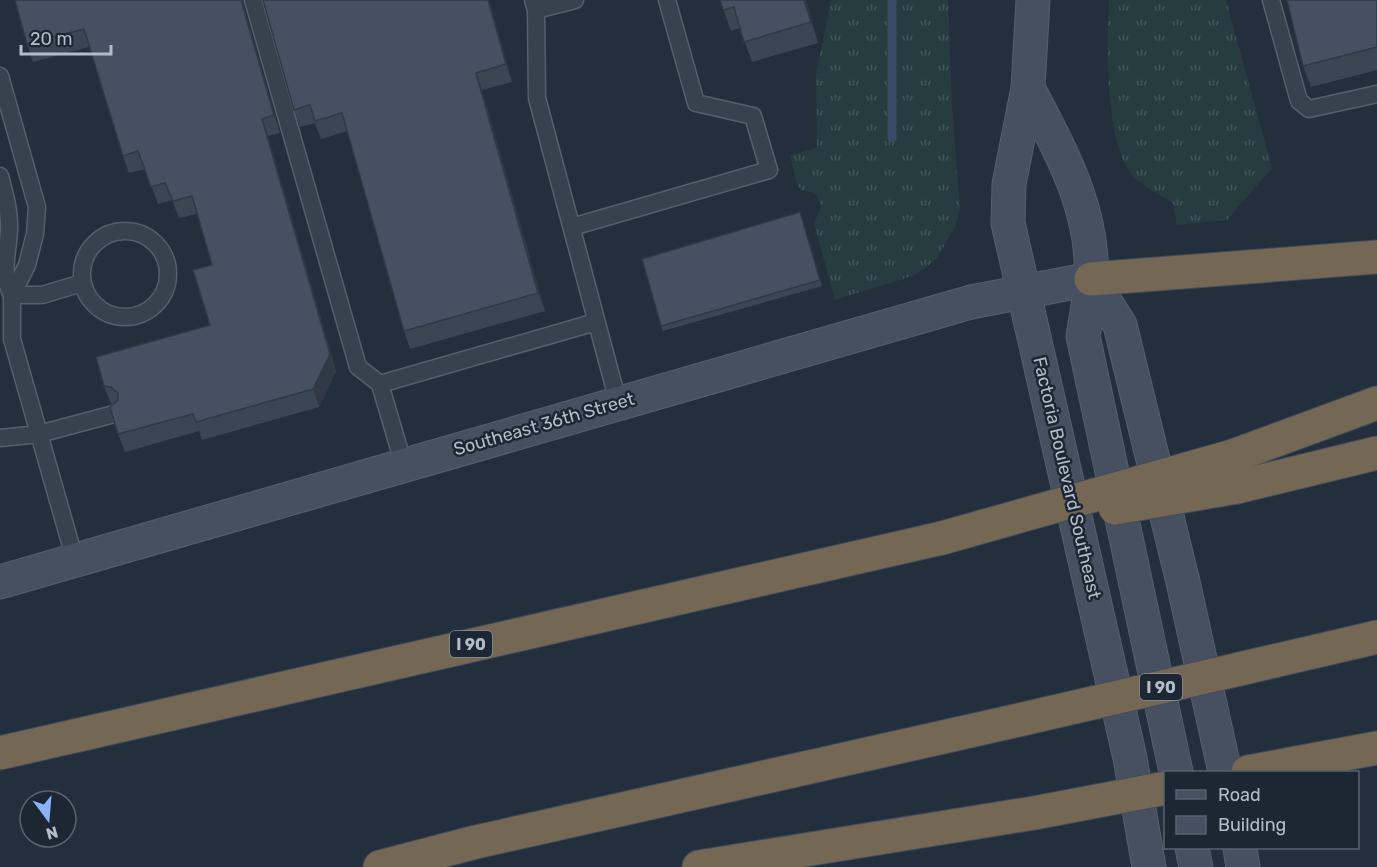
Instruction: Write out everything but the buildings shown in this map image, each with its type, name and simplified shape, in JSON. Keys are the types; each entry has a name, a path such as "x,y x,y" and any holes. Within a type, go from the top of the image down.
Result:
{"highway":[{"path":"1091,279 1377,257"},
{"path":"1235,472 1377,404"},
{"path":"1235,472 1377,453"},
{"name":"I 90","path":"0,753 1235,472"},
{"name":"I 90","path":"380,867 722,785 1010,722 1377,637"},
{"path":"1254,771 1377,748"},
{"path":"699,867 1034,813 1164,788"}],"main road":[{"name":"Factoria Boulevard Southeast","path":"1033,0 1028,88 1009,184 1010,234 1130,758 1149,867"},
{"path":"1028,88 1069,167 1085,217 1091,279 1083,336 1176,771"},
{"path":"1091,279 1120,325 1183,582 1224,771"},
{"name":"Southeast 36th Street","path":"0,582 971,302 1091,279"},
{"path":"1192,849 1196,867"},
{"path":"1240,849 1243,867"}],"lane":[{"path":"253,0 358,367 380,384 404,466"},
{"path":"575,0 535,5 537,98 618,402"},
{"path":"572,227 769,170 753,116 696,103 667,0"},
{"path":"1271,0 1299,101 1310,109 1377,94"},
{"path":"0,76 37,207 35,234 27,265 12,295 12,339 75,560"},
{"path":"0,176 8,208 9,232 4,265 6,285 12,295"},
{"path":"119,230 133,231 147,236 158,245 169,271 167,285 161,298 151,309 138,316 124,317 103,311 88,296 82,283 82,268 86,255 94,243 105,235 119,230"},
{"path":"12,295 42,295 82,283"},
{"path":"380,384 596,322"},
{"path":"0,438 39,434 114,414"}],"green space":[{"path":"831,0 948,0 952,107 960,209 955,227 937,258 925,268 912,276 835,300 814,223 822,206 814,193 801,190 796,181 790,155 817,148 816,74"},
{"path":"1109,0 1226,0 1272,168 1227,220 1177,225 1173,203 1138,181 1124,163 1117,143 1110,93"}],"waterway":[{"path":"892,0 892,138"}]}
